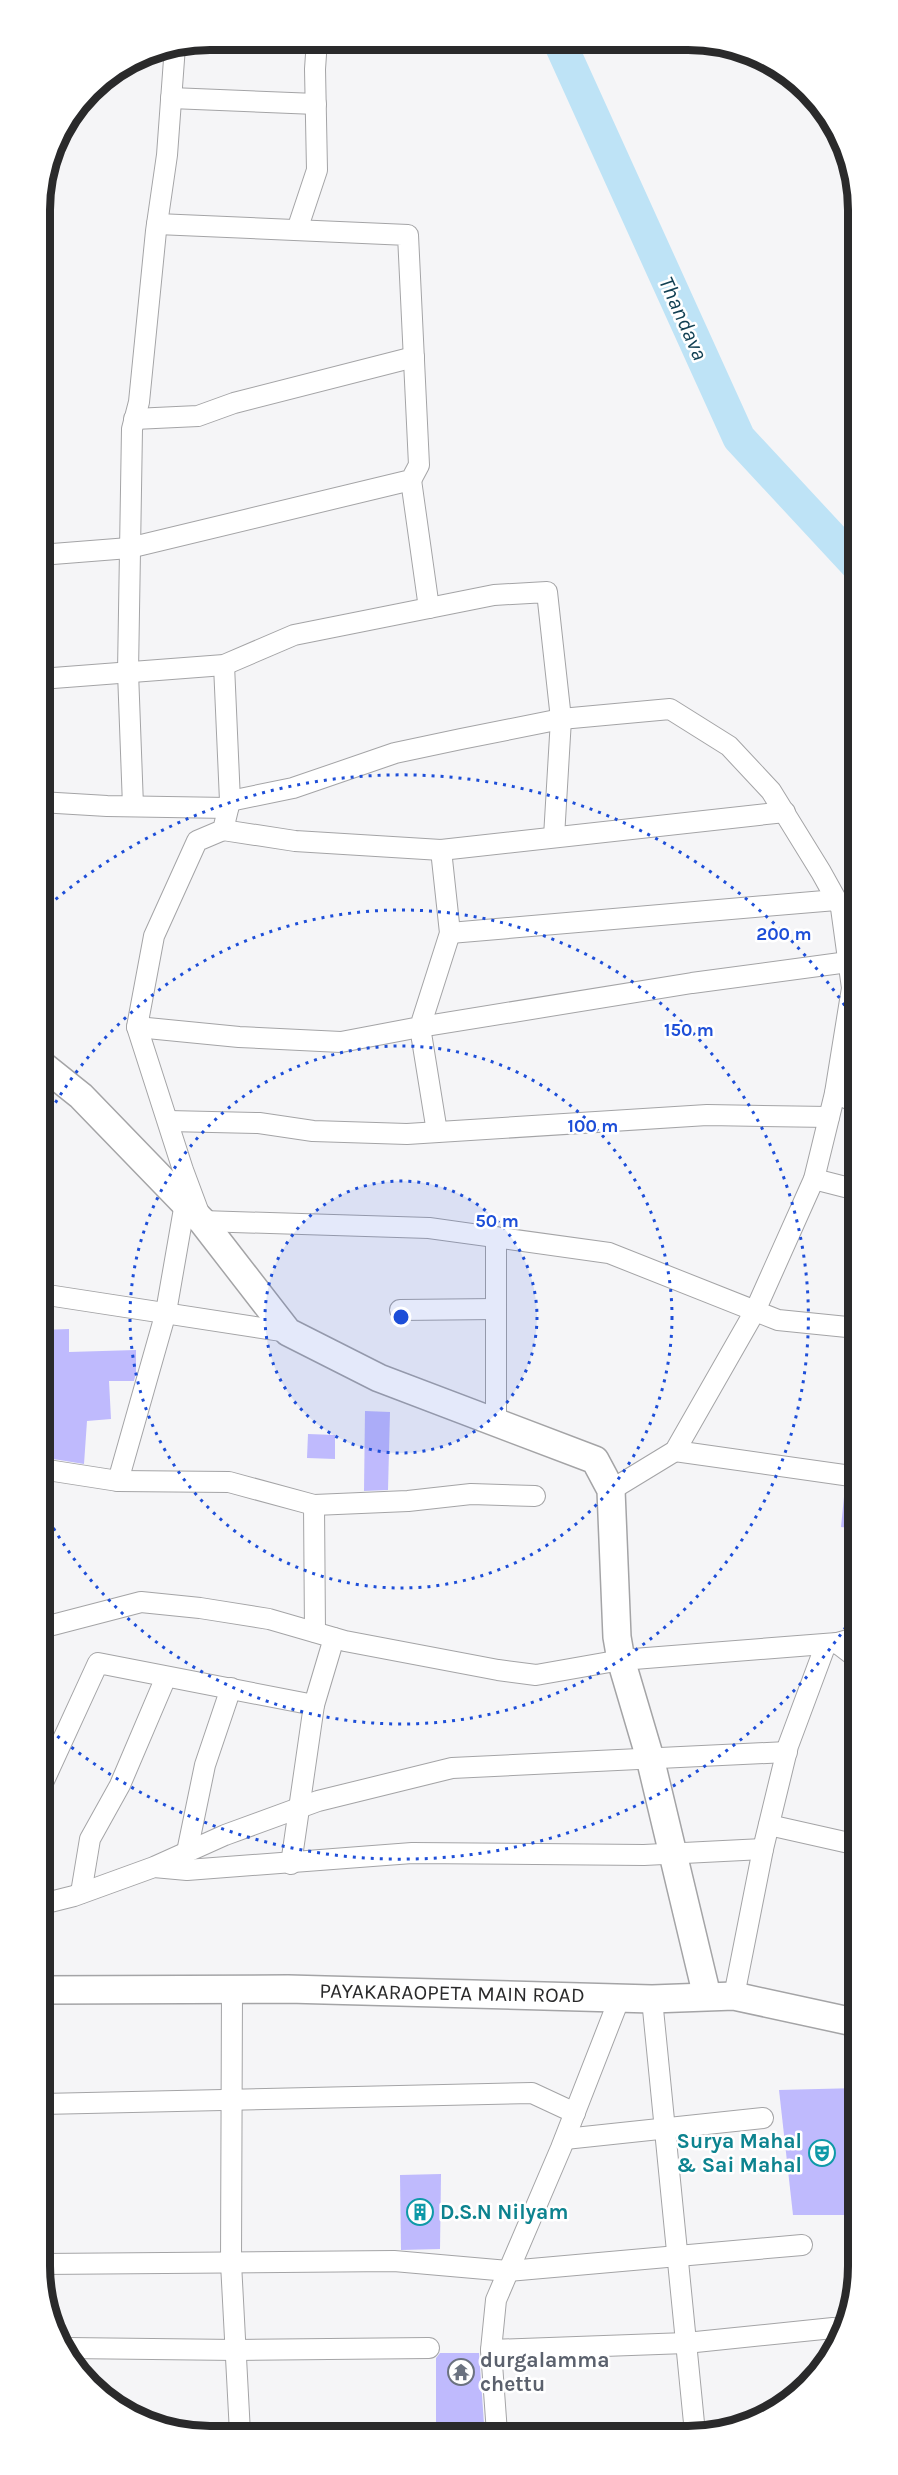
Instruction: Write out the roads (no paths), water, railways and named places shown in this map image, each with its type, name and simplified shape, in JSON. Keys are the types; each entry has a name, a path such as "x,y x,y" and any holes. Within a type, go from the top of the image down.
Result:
{"main road":[{"path":"50,1071 81,1096 194,1212 288,1332 380,1378 595,1460 611,1490 617,1637 621,1660 650,1758 674,1853 721,1996"},
{"name":"PAYAKARAOPETA MAIN ROAD","path":"50,1990 232,1990 652,1999 721,1996 848,2022"}],"street":[{"path":"297,230 317,170 316,50"},
{"path":"134,806 128,672 132,429 139,402 157,224 167,155 174,54"},
{"path":"171,98 316,104"},
{"path":"157,224 408,235 419,465 411,480 429,608"},
{"path":"134,419 198,416 234,403 414,357"},
{"path":"50,554 129,548 411,480"},
{"path":"50,678 224,665 294,635 494,595 547,592 561,719 554,837"},
{"path":"223,830 229,805 224,665"},
{"path":"50,802 134,806 229,805 293,788 395,753 561,719 670,709 729,746 771,791 841,908 848,962 692,982 341,1042 239,1037 137,1027"},
{"path":"118,1480 194,1212 168,1121 137,1027 154,936 197,842 223,830 295,841 441,850 785,813"},
{"path":"437,1132 420,1027 450,933 441,850"},
{"path":"450,933 836,900"},
{"path":"611,1490 675,1451 755,1311 814,1179 835,1093 848,1022"},
{"path":"835,1093 848,1098"},
{"path":"168,1121 259,1123 313,1131 437,1132 707,1115 829,1117"},
{"path":"814,1179 848,1188"},
{"path":"194,1212 429,1228 609,1253 778,1320 848,1327"},
{"path":"495,1237 496,1422"},
{"path":"50,1295 288,1332"},
{"path":"400,1310 496,1309"},
{"path":"675,1451 848,1476"},
{"path":"50,1470 118,1480 229,1482 314,1504 408,1501 471,1494 535,1496"},
{"path":"314,1504 315,1632"},
{"path":"50,1626 141,1602 200,1608 269,1619 334,1638 498,1670 536,1675 621,1660 832,1644 848,1640"},
{"path":"291,1864 314,1706 334,1638"},
{"path":"832,1644 848,1653"},
{"path":"721,1996 763,1849 787,1752 832,1644"},
{"path":"50,1768 99,1663 314,1706"},
{"path":"81,1893 90,1839 120,1785 166,1677"},
{"path":"187,1852 205,1765 231,1688"},
{"path":"50,1902 154,1867 225,1835 318,1801 452,1768 787,1752"},
{"path":"769,1825 848,1843"},
{"path":"154,1867 187,1870 412,1854 644,1855 763,1849"},
{"path":"232,1990 231,2263 240,2426"},
{"path":"496,2426 491,2350 496,2300 565,2139 620,1997"},
{"path":"652,1999 694,2425"},
{"path":"50,2104 532,2093 575,2114"},
{"path":"565,2139 763,2118"},
{"path":"50,2264 394,2261 508,2271 802,2245"},
{"path":"491,2350 686,2343 833,2328"},
{"path":"73,2348 236,2350 429,2348"}],"waterway":[{"name":"Thandava","path":"563,50 739,438 848,555"}],"place":[{"name":"Surya Mahal & Sai Mahal","path":"822,2153"},
{"name":"D.S.N Nilyam","path":"420,2212"},
{"name":"durgalamma chettu","path":"461,2372"}]}
